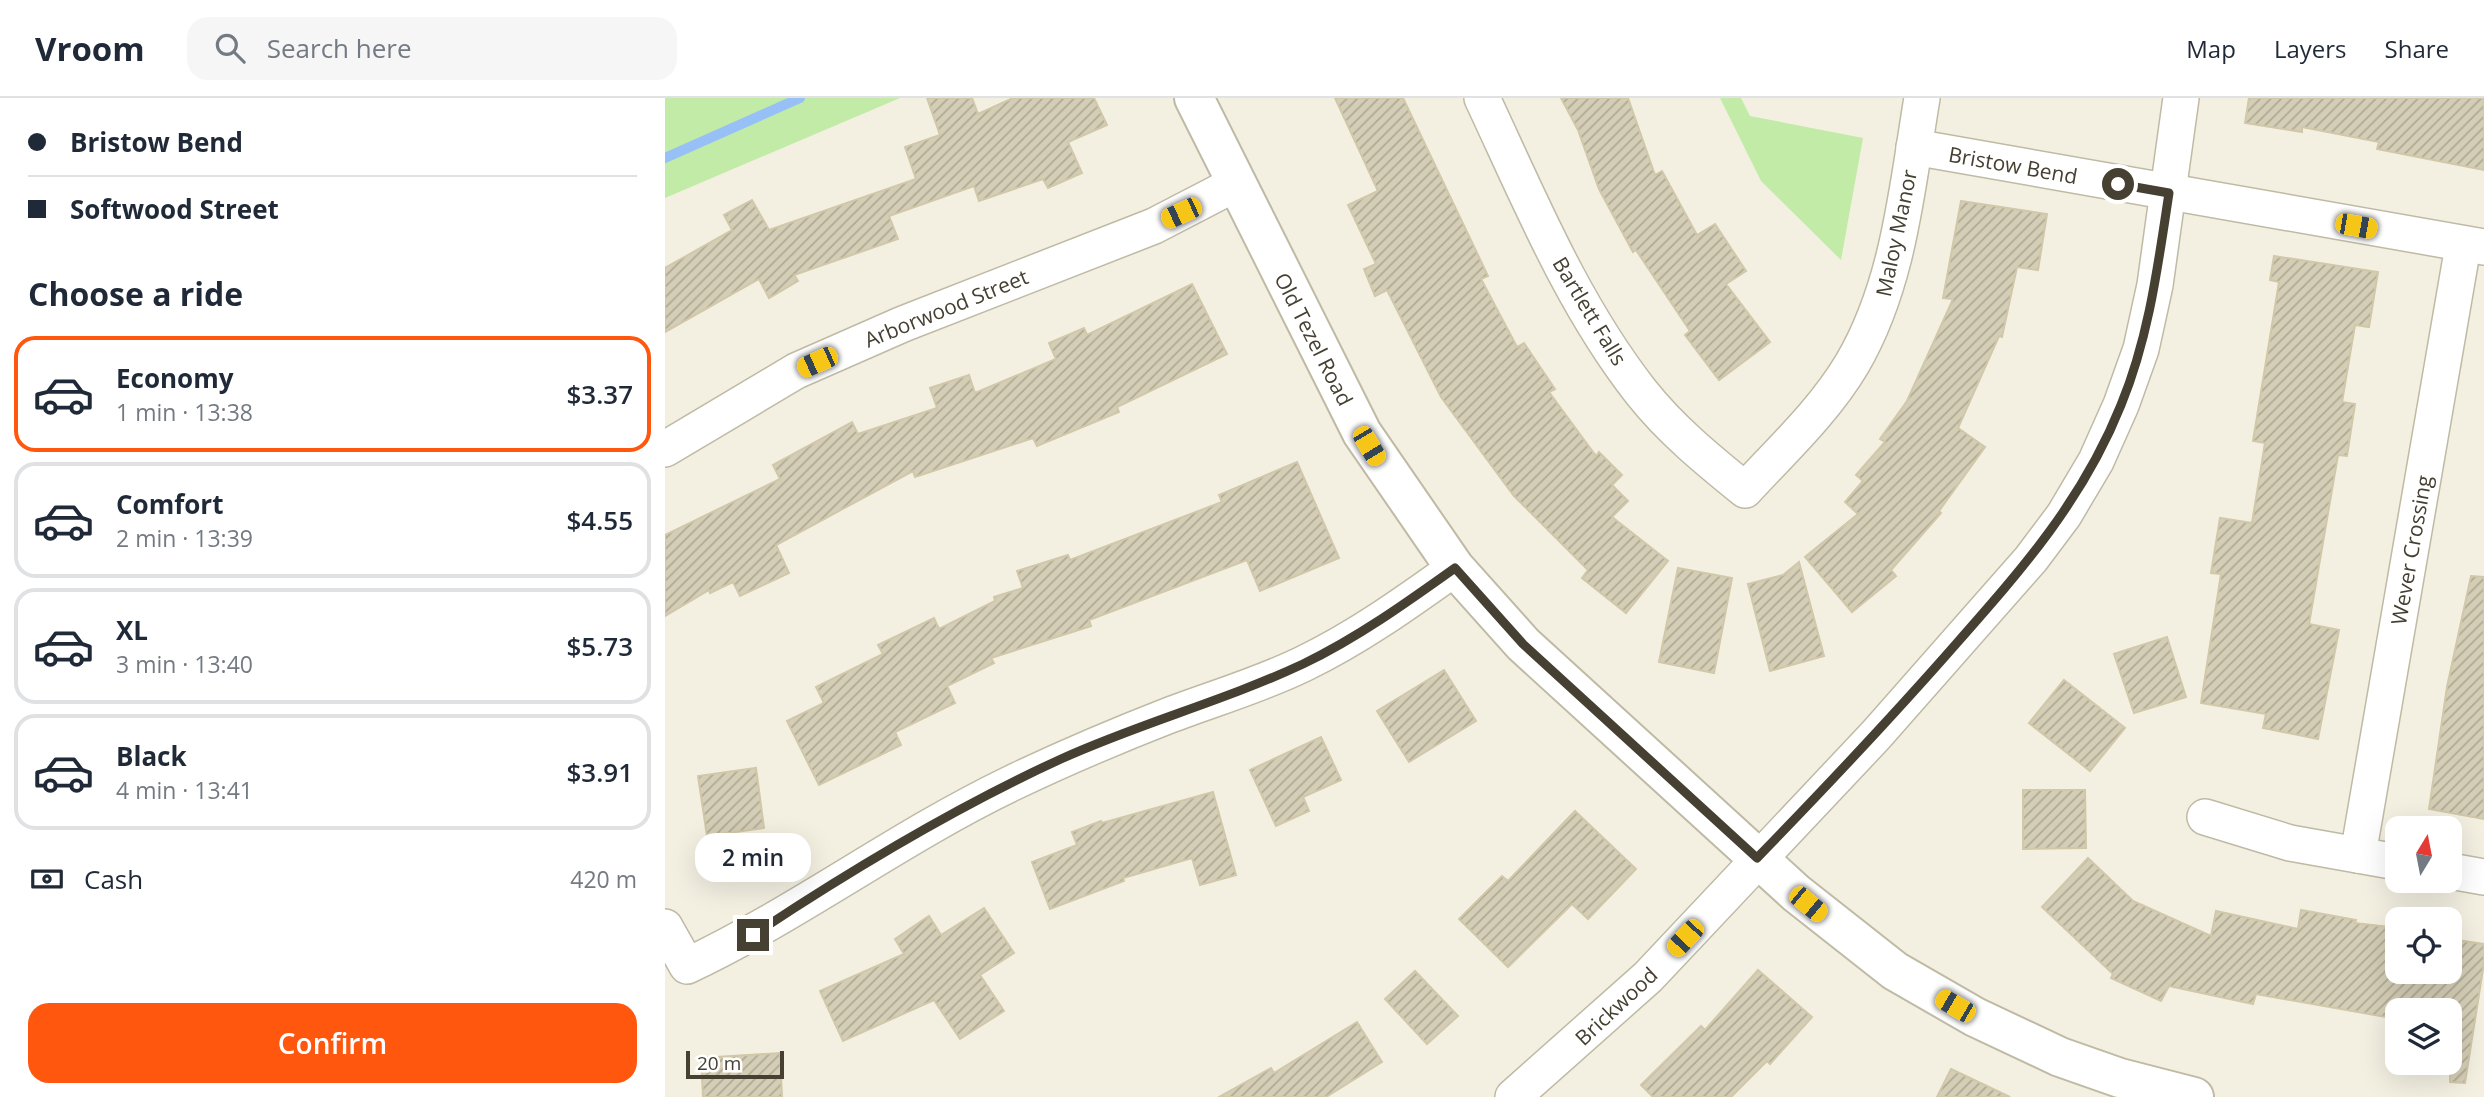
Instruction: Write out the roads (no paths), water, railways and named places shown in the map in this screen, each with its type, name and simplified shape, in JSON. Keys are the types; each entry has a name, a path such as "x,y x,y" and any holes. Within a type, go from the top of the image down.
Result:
{"street":[{"name":"Old Tezel Road","path":"1195,98 1235,184 1362,433 1455,568 1523,644 1821,915 1895,971 1975,1017 2060,1056 2116,1087 2195,1097"},
{"name":"Bartlett Falls","path":"1482,98 1590,318 1656,409 1702,456 1745,490"},
{"name":"Maloy Manor","path":"1745,490 1824,403 1869,333 1884,296 1922,98"},
{"name":"Brickwood","path":"1513,1097 1648,977 1885,724 2031,559 2064,514 2096,461 2121,405 2141,349 2155,285 2181,98"},
{"name":"Bristow Bend","path":"1914,147 2474,246"},
{"name":"Arborwood Street","path":"665,449 796,371 903,324 1154,226 1235,184"},
{"name":"Wever Crossing","path":"2358,855 2474,246"},
{"path":"665,927 688,966 753,935 824,888 1005,787 1062,759 1173,714 1228,696 1304,663 1377,623 1455,568"},
{"path":"2204,817 2290,843 2385,860"},
{"path":"2462,873 2484,877"}],"waterway":[{"path":"665,158 800,98"}]}
